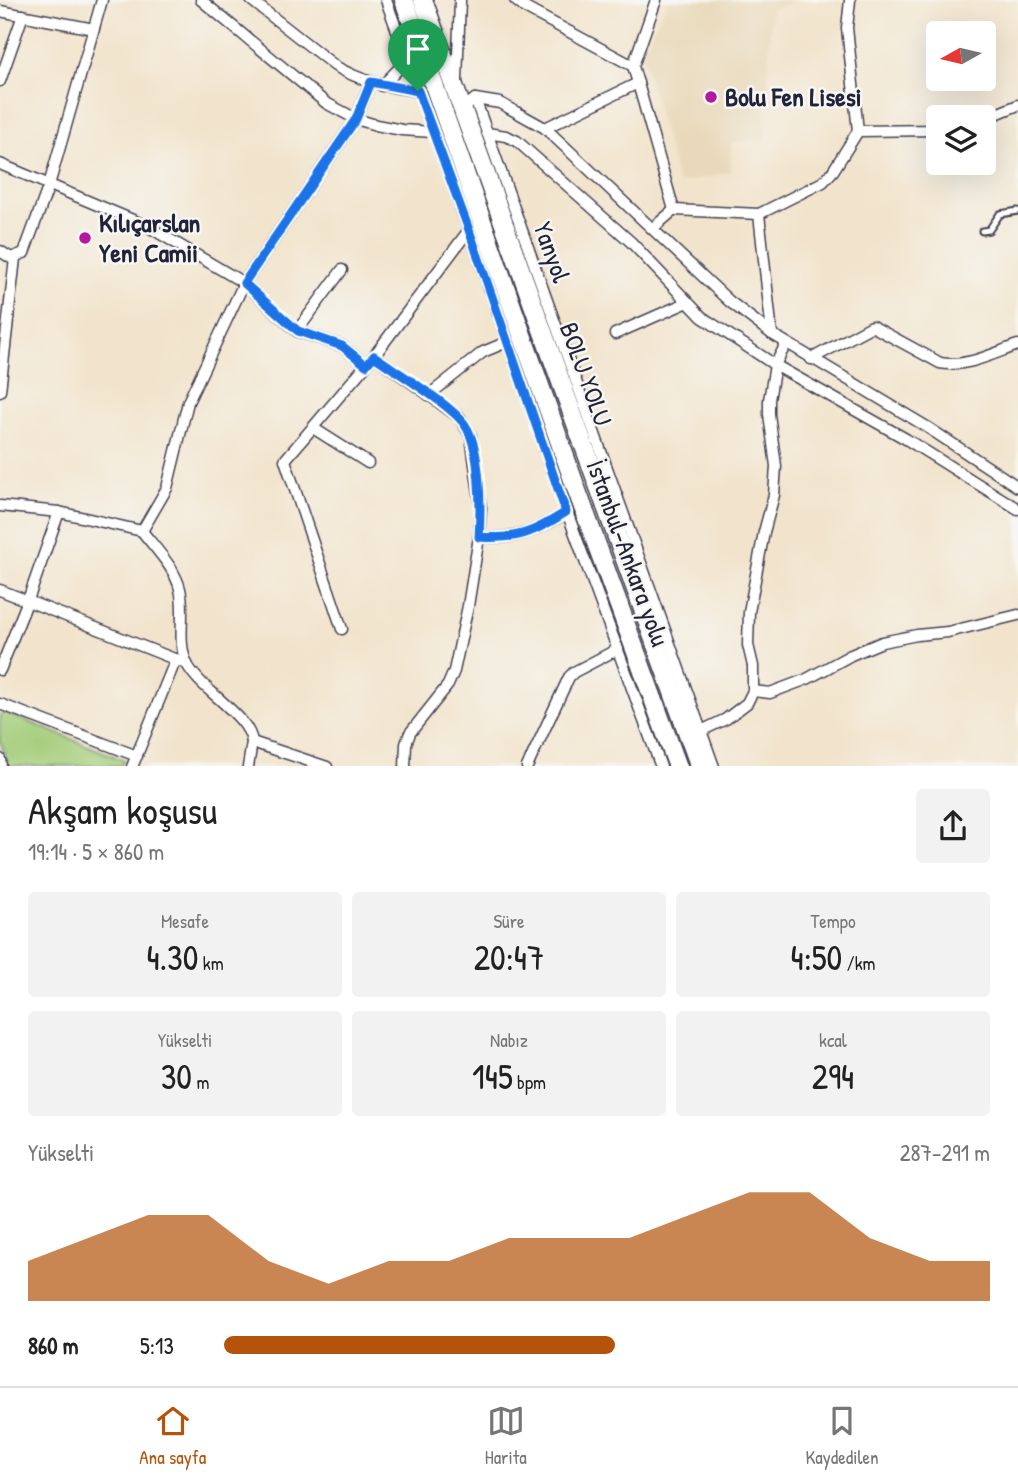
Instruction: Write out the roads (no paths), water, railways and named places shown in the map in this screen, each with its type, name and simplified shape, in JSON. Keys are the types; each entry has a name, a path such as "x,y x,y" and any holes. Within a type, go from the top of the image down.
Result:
{"highway":[{"name":"İstanbul-Ankara yolu","path":"404,0 576,488 678,766"},
{"name":"BOLU YOLU","path":"422,0 674,676 700,766"}],"street":[{"path":"0,251 11,258 24,253 49,185 102,0"},
{"path":"201,0 326,103 356,119 391,128 433,132"},
{"path":"251,0 335,66 382,86 418,91"},
{"path":"386,0 566,512 661,766"},
{"path":"422,0 455,114"},
{"path":"455,114 460,0"},
{"path":"516,0 524,8 633,66"},
{"path":"656,0 633,66 674,210"},
{"path":"653,228 674,210 760,214 822,181 833,171 858,131 847,28 850,0"},
{"path":"0,11 94,29"},
{"path":"0,81 23,15"},
{"path":"382,86 407,60"},
{"path":"142,531 167,488 188,402 244,283 356,119 371,82"},
{"path":"545,128 638,83"},
{"path":"455,114 475,99 500,103 545,128 729,300 772,334 927,427 1018,487"},
{"name":"Yanyol","path":"475,99 674,676 715,766"},
{"path":"996,114 1018,105"},
{"path":"858,131 926,130"},
{"path":"487,133 517,141 631,242 702,317 775,365 906,439 1018,509"},
{"path":"0,164 147,226 244,283 298,331 342,346 366,365"},
{"path":"760,214 772,334"},
{"path":"342,629 285,460 374,356 469,230"},
{"path":"0,391 2,347 15,258"},
{"path":"298,331 342,270"},
{"path":"615,334 688,302"},
{"path":"811,359 872,326 940,363 950,365 1018,345"},
{"path":"429,395 483,352 507,342"},
{"path":"701,731 726,719 747,703 753,691 753,666 748,645 749,611 776,481 769,414 775,365 786,344"},
{"path":"374,356 460,418 471,436 480,501 479,537 454,671 447,685 410,733 404,766"},
{"path":"313,428 368,463"},
{"path":"576,488 594,583"},
{"path":"0,506 60,512 142,531 176,577 182,602 182,635 187,664"},
{"path":"0,670 60,512"},
{"path":"479,537 509,538 530,533 566,512"},
{"path":"0,590 187,664 248,729 252,742 248,766"},
{"path":"753,691 770,693 807,679 882,642 948,632 1018,615"},
{"path":"527,766 569,677 618,649"},
{"path":"132,766 176,659"},
{"path":"0,705 137,756"},
{"path":"252,742 327,766"},
{"path":"0,760 1,766"}],"lane":[{"path":"982,231 989,230 1000,214 1018,211"}],"place":[{"name":"Bolu Fen Lisesi","path":"711,97"},
{"name":"Kılıçarslan Yeni Camii","path":"85,238"}]}
